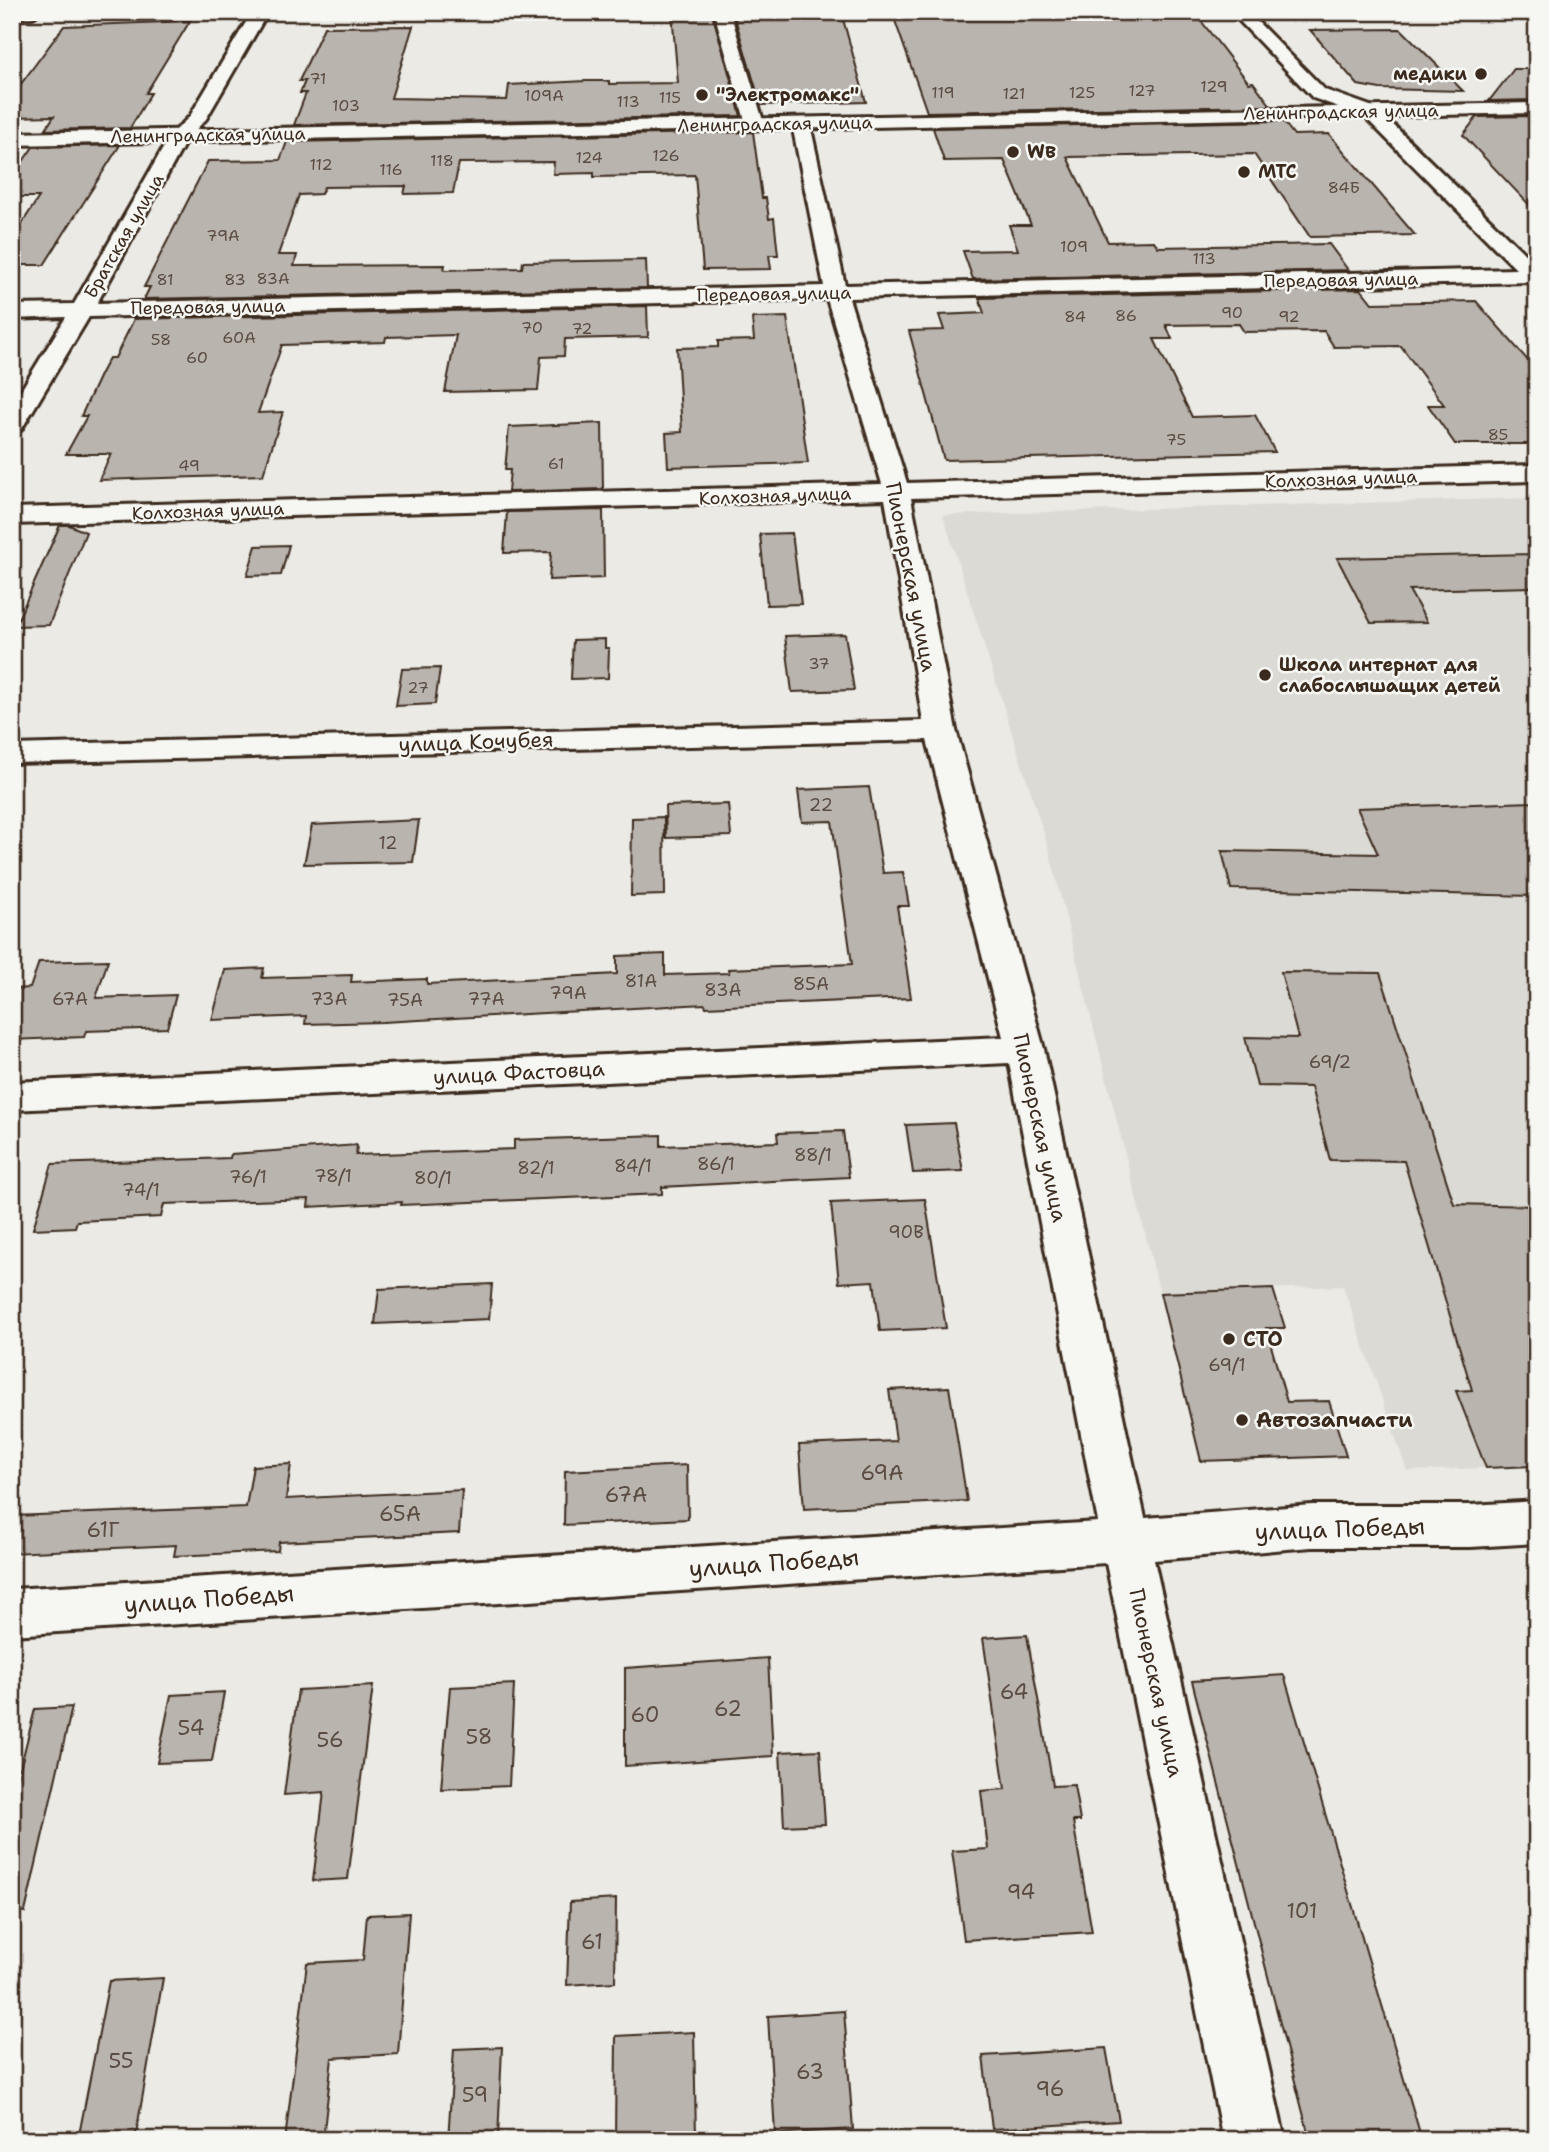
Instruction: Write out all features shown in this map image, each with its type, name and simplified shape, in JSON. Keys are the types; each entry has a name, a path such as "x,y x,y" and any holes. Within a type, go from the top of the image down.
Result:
{"street":[{"path":"12,13 33,12"},
{"name":"Братская улица","path":"12,425 82,310 179,136 197,119 260,12"},
{"path":"722,12 755,124"},
{"path":"1239,12 1319,94 1370,112 1536,276"},
{"name":"Ленинградская улица","path":"12,139 1537,108"},
{"name":"Пионерская улица","path":"801,124 836,292 897,492 940,730 1025,1049 1126,1541 1254,2140"},
{"name":"Передовая улица","path":"12,312 1536,276"},
{"name":"Колхозная улица","path":"12,516 1537,473"},
{"name":"улица Кочубея","path":"12,754 940,730"},
{"name":"улица Фастовца","path":"12,1096 1025,1049"},
{"name":"улица Победы","path":"12,1612 1126,1541 1312,1525 1471,1526 1537,1522"}],"shaded area":[{"path":"1537,498 1537,1466 1407,1471 1343,1286 1160,1293 1049,850 943,515"}],"building":[{"path":"672,12 712,12 741,116 294,125 306,93 300,93 305,81 299,81 324,27 413,26 391,98 507,100 509,85 586,81 609,81 609,84 678,83"},
{"path":"733,12 841,12 866,102 761,105"},
{"path":"892,12 1060,12 1063,17 1198,17 1249,83 1253,82 1271,106 927,112"},
{"path":"190,21 146,93 151,93 130,128 45,130 54,116 12,117 12,96 64,26"},
{"path":"1401,29 1463,91 1380,89 1358,85 1310,30"},
{"path":"1514,69 1537,69 1537,100 1489,101"},
{"path":"1537,116 1537,213 1463,135 1477,117"},
{"path":"1283,121 1294,135 1329,134 1415,235 1310,237 1254,154 1067,157 1108,242 1154,241 1158,247 1329,244 1348,270 973,279 963,251 1018,250 1009,225 1031,225 1004,160 944,161 933,128"},
{"path":"753,132 762,198 766,198 769,219 774,218 778,255 769,255 771,269 703,270 695,175 594,177 594,173 553,174 554,162 459,163 453,193 404,194 406,186 324,187 321,194 299,195 278,255 297,255 294,266 445,265 444,270 522,268 523,262 646,260 647,288 144,299 150,287 144,287 208,161 280,160 287,142"},
{"path":"120,145 44,265 12,265 12,239 39,197 12,197 12,177 33,147"},
{"path":"1361,289 1372,303 1476,301 1537,371 1537,444 1455,444 1428,405 1444,405 1401,346 1334,347 1324,331 1244,332 1239,324 1166,325 1172,339 1154,339 1192,417 1255,415 1275,452 944,460 909,331 944,330 939,315 984,313 979,298"},
{"path":"647,306 648,337 565,339 564,356 541,357 538,390 445,392 456,335 386,337 385,342 282,345 258,413 283,412 263,475 99,480 111,454 66,454 87,416 81,416 100,375 109,358 115,358 134,319"},
{"path":"787,317 808,463 668,467 666,433 682,432 677,348 718,347 718,341 754,340 752,318"},
{"path":"602,423 603,489 508,492 510,470 505,470 509,427"},
{"path":"603,510 604,578 549,580 551,552 504,553 507,512"},
{"path":"60,525 69,525 86,532 49,625 15,626"},
{"path":"792,533 801,604 767,605 760,534"},
{"path":"289,545 281,575 247,576 256,546"},
{"path":"1537,554 1537,587 1409,590 1427,622 1371,623 1337,558"},
{"path":"845,634 854,690 792,692 785,636"},
{"path":"605,639 605,648 609,648 608,678 571,679 573,640"},
{"path":"440,668 435,704 396,706 402,669"},
{"path":"869,787 883,873 903,872 909,906 897,906 911,998 706,1007 705,1004 383,1022 305,1024 306,1016 212,1020 225,970 264,968 262,978 352,975 351,982 427,979 427,984 617,974 617,956 665,954 665,975 729,973 728,969 852,964 832,821 802,822 798,790"},
{"path":"1537,802 1537,896 1231,889 1222,851 1378,854 1357,808"},
{"path":"728,804 731,836 666,838 665,806"},
{"path":"664,817 665,895 631,896 632,818"},
{"path":"419,820 413,862 304,864 312,825"},
{"path":"108,960 96,998 176,995 167,1028 86,1031 84,1037 12,1040 12,989 30,988 39,962"},
{"path":"1281,972 1380,973 1454,1204 1537,1206 1537,1466 1486,1468 1456,1391 1472,1390 1404,1161 1330,1160 1311,1087 1257,1086 1245,1037 1298,1038"},
{"path":"954,1123 963,1171 913,1173 906,1125"},
{"path":"843,1131 849,1177 662,1187 662,1194 401,1205 402,1202 308,1207 309,1199 164,1204 161,1217 77,1221 75,1227 33,1229 52,1164 230,1158 231,1154 357,1145 356,1155 514,1149 514,1140 661,1135 661,1146 778,1142 777,1133"},
{"path":"925,1199 946,1328 880,1331 874,1281 839,1283 831,1203"},
{"path":"492,1284 489,1319 375,1324 379,1289"},
{"path":"1273,1289 1285,1328 1266,1328 1287,1402 1329,1401 1346,1456 1201,1461 1160,1293"},
{"path":"949,1387 967,1501 804,1509 799,1445 896,1441 889,1390"},
{"path":"291,1464 286,1499 462,1490 459,1533 279,1542 278,1551 174,1556 176,1545 12,1553 12,1516 246,1507 253,1466"},
{"path":"687,1465 688,1519 564,1525 565,1471"},
{"path":"1027,1635 1053,1786 1074,1785 1080,1821 1073,1821 1092,1932 964,1940 952,1851 988,1849 981,1791 1005,1789 983,1638"},
{"path":"768,1658 773,1756 625,1766 625,1668"},
{"path":"1284,1675 1422,2140 1310,2140 1192,1681"},
{"path":"514,1684 509,1786 441,1789 450,1687"},
{"path":"373,1686 348,1879 313,1881 324,1792 284,1795 298,1690"},
{"path":"224,1692 212,1761 157,1763 171,1695"},
{"path":"72,1707 25,1912 12,1910 12,1801 35,1709"},
{"path":"820,1750 825,1824 784,1826 780,1752"},
{"path":"616,1899 615,1982 567,1985 570,1902"},
{"path":"409,1913 398,2054 332,2058 323,2140 285,2140 307,1963 363,1960 367,1915"},
{"path":"163,1978 135,2140 78,2140 109,1981"},
{"path":"844,2011 853,2129 775,2134 768,2016"},
{"path":"694,2032 696,2138 615,2140 616,2036"},
{"path":"502,2047 498,2140 448,2140 454,2049"},
{"path":"1106,2048 1119,2121 992,2129 983,2056"}],"place":[{"name":"медики","path":"1481,74"},
{"name":"\"Электромакс\"","path":"702,95"},
{"name":"WB","path":"1013,152"},
{"name":"МТС","path":"1244,172"},
{"name":"Школа интернат для слабослышащих детей","path":"1265,675"},
{"name":"СТО","path":"1229,1339"},
{"name":"Автозапчасти","path":"1242,1420"}]}
